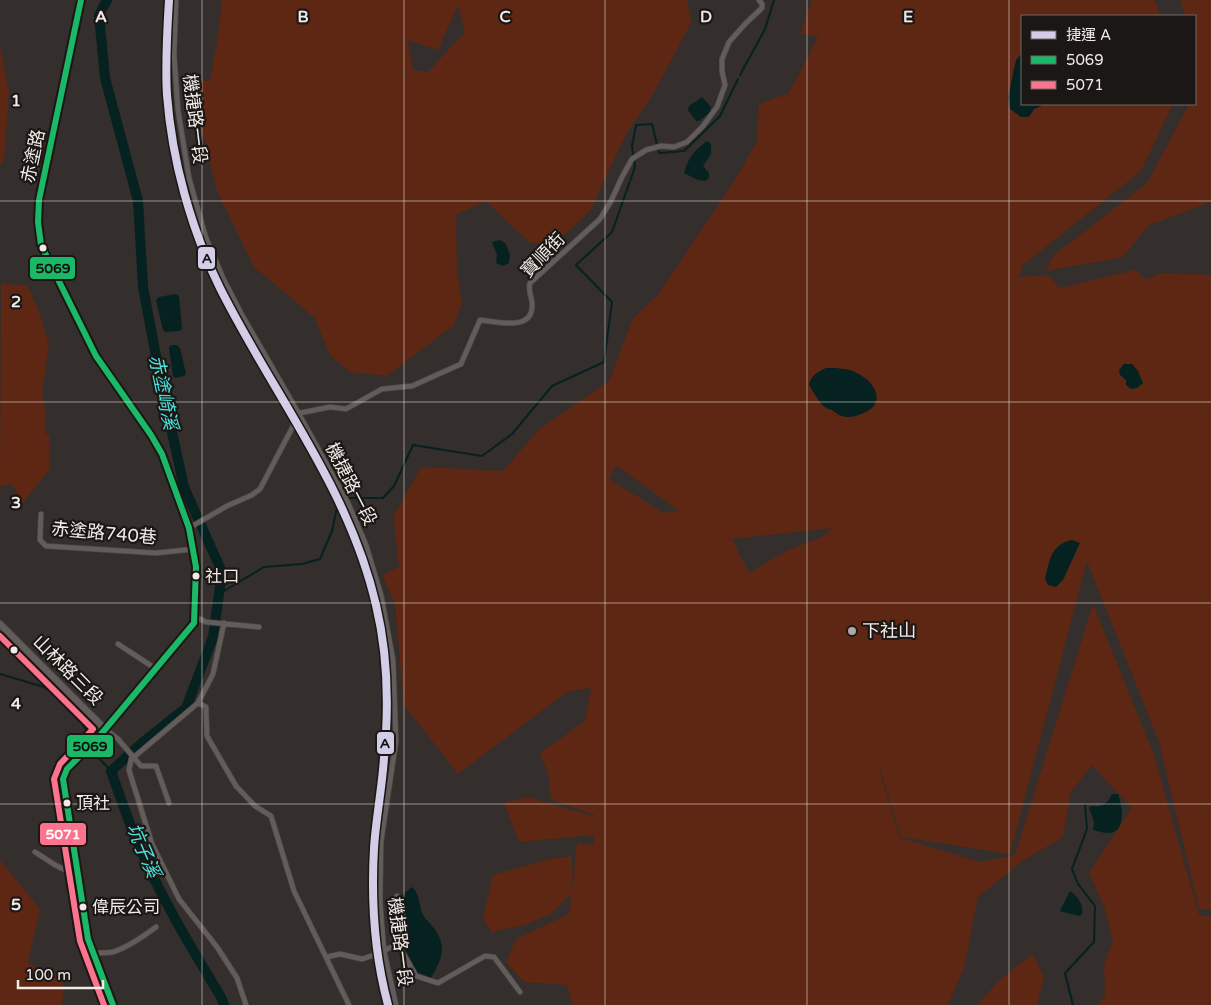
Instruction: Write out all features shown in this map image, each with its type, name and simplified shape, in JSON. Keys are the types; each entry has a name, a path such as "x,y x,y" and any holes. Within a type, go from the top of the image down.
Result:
{"street":[{"name":"赤塗路","path":"81,0 39,200 38,222 41,245 96,356 162,454 191,527 196,567 196,617"},
{"name":"機捷路一段","path":"176,0 174,54 178,110 189,178 206,238 223,278 242,315 347,502 366,545 381,595 393,660 396,741 381,852 380,902 384,951 396,1005"},
{"name":"寶順街","path":"299,414 330,407 346,409 382,390 412,386 461,364 480,320 516,324 526,321 531,316 532,303 528,288 530,283 600,219 632,160 646,150 661,146 674,147 687,142 703,126 717,106 726,85 722,71 722,59 729,42 762,8 759,0"},
{"path":"191,527 227,506 252,495 260,488 299,414"},
{"name":"赤塗路740巷","path":"41,514 40,540 46,546 156,553 194,549"},
{"path":"169,803 156,766 141,766 118,739 105,729 194,623 196,617 206,622 260,627"},
{"name":"山林路三段","path":"0,624 105,729 67,769 63,779 78,876"},
{"path":"222,624 213,674 198,703 133,756 129,770 152,844 178,899 207,934 237,978 246,1005"},
{"path":"118,644 156,669"},
{"path":"198,703 206,707 207,736 236,786 255,806 271,816 294,890 349,1005"},
{"path":"35,852 78,876 88,939 113,1005"},
{"path":"327,957 340,954 362,959 398,944 403,930 403,914 397,896"},
{"path":"92,953 112,952 122,948 142,937 156,926"},
{"path":"398,944 416,976 438,983 485,956 494,957 520,992"}],"shaded area":[{"path":"222,0 687,0 691,23 653,94 626,134 591,209 552,247 529,242 486,201 456,215 457,272 462,302 454,325 387,376 350,372 330,355 315,318 254,267 217,191 188,75 210,82","holes":["458,5 465,32 428,72 413,70 408,40 438,50"]},
{"path":"812,0 1154,0 1161,15 1021,15 1021,105 1173,105 1141,171 1023,265 1019,277 1049,275 1059,288 1135,270 1146,280 1160,273 1211,275 1211,910 1199,909 1159,742 1087,561 1010,854 901,837 880,769 877,769 879,770 900,838 980,862 1015,855 1093,604 1154,755 1199,915 1211,916 1211,1005 1098,1005 1105,995 1104,965 1113,940 1104,906 1089,873 1132,808 1092,765 1071,792 1063,837 1021,862 978,897 964,968 948,1005 572,1005 567,985 524,982 506,962 516,939 569,914 572,893 551,914 524,925 491,932 483,918 493,875 550,859 572,856 572,891 577,843 594,845 594,835 519,842 504,803 528,797 595,817 595,815 551,800 548,773 540,753 585,721 591,688 570,691 564,694 458,774 404,705 395,604 382,575 399,567 393,517 421,467 503,471 538,430 609,381 633,318 657,296 735,180 757,141 759,104 789,93 818,37 800,33","holes":["616,465 679,511 664,513 609,479","833,528 822,537 786,551 749,573 732,539"]},
{"path":"1181,0 1211,0 1211,202 1149,225 1123,257 1046,271 1053,256 1147,183 1188,105 1196,105 1196,15 1184,15"},
{"path":"0,46 9,92 4,160 0,165"},
{"path":"1,284 27,285 38,309 49,344 42,395 46,414 45,433 50,436 49,470 23,503 11,483 0,487"},
{"path":"0,860 40,909 28,962 65,984 62,1005 0,1005"},
{"path":"1033,954 1044,978 1037,1005 978,1005 998,981"}],"water":[{"path":"1021,54 1021,105 1044,105 1034,109 1029,117 1021,117 1010,109 1008,98 1016,60"},
{"path":"702,97 711,107 710,112 699,121 696,121 688,110 689,106"},
{"path":"707,141 711,144 711,154 703,166 709,173 709,178 705,181 698,180 684,173 692,155"},
{"path":"500,240 506,244 510,255 509,263 503,266 496,263 497,255 492,242"},
{"path":"176,294 179,296 182,329 165,332 156,300 159,297"},
{"path":"171,345 177,345 180,348 186,374 184,376 175,378 173,376 169,348"},
{"path":"1124,364 1132,364 1138,371 1143,383 1137,388 1131,389 1126,385 1126,380 1120,375 1119,370"},
{"path":"826,368 850,370 864,377 874,388 876,400 874,405 861,414 849,417 841,416 826,408 818,400 809,385 813,376"},
{"path":"1072,540 1080,543 1063,580 1056,587 1048,585 1045,579 1052,554 1059,546"},
{"path":"1112,794 1118,794 1122,809 1120,826 1111,833 1093,830 1094,822 1089,808 1104,804"},
{"path":"412,887 418,897 423,915 438,934 441,941 442,952 431,978 417,972 402,944 406,921 400,897"},
{"path":"1070,891 1080,901 1082,915 1079,916 1060,911"}],"waterway":[{"name":"赤塗崎溪","path":"107,0 99,15 105,78 138,201 143,287 160,377 184,487 222,572 213,637 186,708 142,743 111,771 133,831 155,880 224,1005"},
{"path":"740,75 765,29 774,0"},
{"path":"219,594 264,567 302,564 320,559 332,531 339,498 383,498 394,486 413,445 482,456 512,434 552,386 604,362 612,302 576,265 612,232 635,167 632,146 636,125 652,124 659,153 684,151 720,116 738,79"},
{"path":"0,674 44,687 73,707 91,742"},
{"path":"92,746 95,754 111,771"},
{"path":"1073,1005 1065,973 1094,942 1095,906 1078,884 1072,869 1087,829 1085,805"}],"metro line":[{"name":"A","path":"169,0 166,71 173,145 184,194 200,242 220,288 241,327 329,481 348,521 364,562 376,605 383,643 387,701 386,739 374,848 373,907 379,966 388,1005"}],"transit line":[{"name":"5069","path":"81,0 39,200 38,222 41,245 96,356 162,454 189,528 196,567 194,623 97,739 67,769 63,779 88,939 113,1005"},
{"name":"5071","path":"0,636 93,729 60,764 54,779 80,941 104,1005"}],"place":[{"name":"社口","path":"196,576"},
{"name":"下社山","path":"852,631"},
{"name":"頂社","path":"67,803"},
{"name":"偉辰公司","path":"83,907"}],"water label":[{"name":"坑子溪","path":"144,850"}]}
